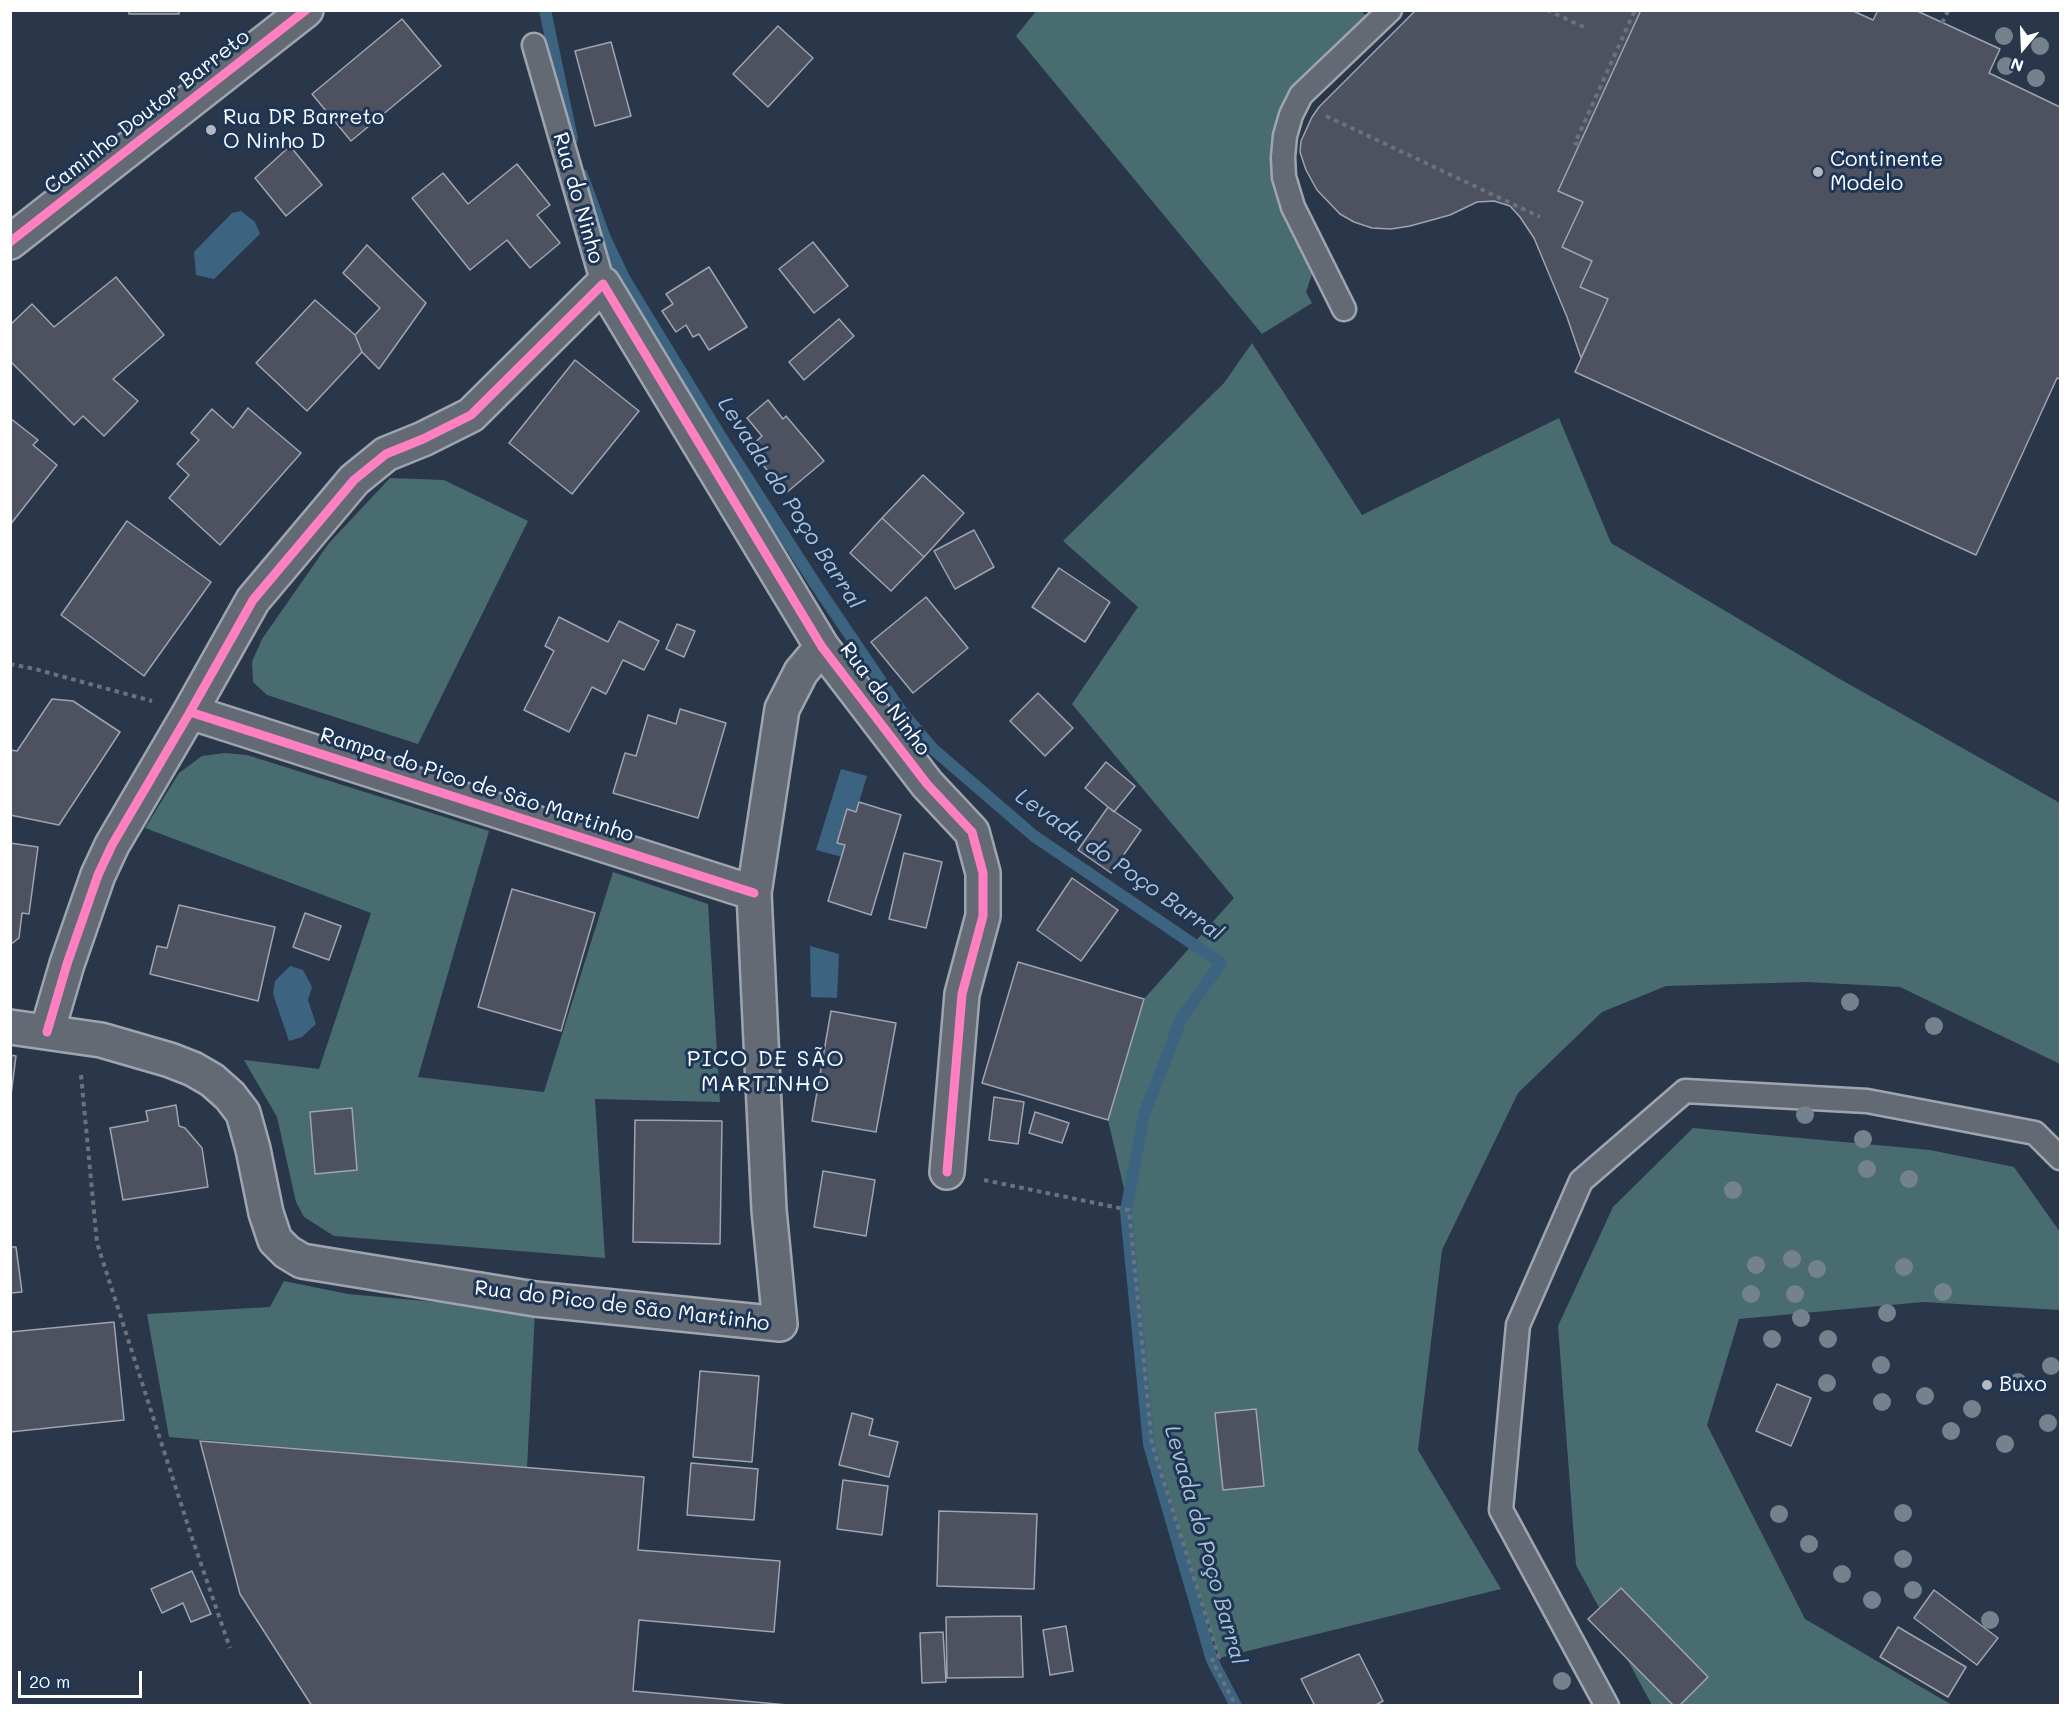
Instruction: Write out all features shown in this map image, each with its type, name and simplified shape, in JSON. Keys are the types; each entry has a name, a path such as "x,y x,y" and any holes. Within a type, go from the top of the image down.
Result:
{"street":[{"name":"Caminho Doutor Barreto","path":"10,242 306,10"},
{"name":"Rua do Ninho","path":"603,284 822,647 927,784 972,832 983,873 983,916 962,994 947,1172"},
{"path":"47,1032 67,964 98,875 134,806 175,707 253,600 354,480 386,454 471,415 603,284"},
{"name":"Rua do Pico de São Martinho","path":"10,1027 101,1040 170,1060 212,1080 230,1095 243,1113 254,1149 275,1240 287,1252 302,1261 535,1299 780,1324 769,1210 754,893 782,709 801,672 822,647"},
{"name":"Rampa do Pico de São Martinho","path":"175,707 754,893"}],"lane":[{"path":"1344,309 1293,207 1284,177 1285,136 1291,115 1301,95 1390,10"},
{"name":"Rua do Ninho","path":"534,45 603,284"},
{"path":"1607,1706 1501,1510 1518,1324 1581,1181 1685,1091 1867,1101 2035,1133 2061,1158"}],"path":[{"path":"1546,10 1587,29"},
{"path":"1579,145 1575,143 1635,10"},
{"path":"1942,23 1948,11"},
{"path":"1321,113 1540,216"},
{"path":"10,664 175,707"},
{"path":"80,1071 97,1243 230,1648"},
{"path":"947,1172 1129,1210 1152,1444 1219,1658 1212,1660 1236,1706"}],"green space":[{"path":"1037,10 1360,10 1371,20 1282,116 1313,271 1306,292 1312,303 1262,334 1016,36"},
{"path":"1252,343 1362,515 1559,418 1611,543 1838,678 2060,803 2060,1064 1900,987 1807,982 1666,986 1602,1012 1518,1093 1442,1250 1418,1450 1501,1589 1219,1658 1152,1444 1129,1210 1108,1120 1144,999 1234,898 1072,704 1138,607 1063,541 1224,383"},
{"path":"390,478 444,480 528,521 418,744 267,695 253,682 252,662 262,639 329,543"},
{"path":"225,753 247,755 489,831 418,1077 544,1092 613,872 708,904 720,1102 595,1099 605,1258 334,1236 304,1217 296,1202 277,1117 244,1060 319,1069 371,913 145,828 179,773 202,756"},
{"path":"1693,1128 1930,1150 2014,1167 2060,1232 2060,1310 1923,1302 1739,1319 1707,1425 1805,1619 1952,1705 1652,1705 1576,1565 1558,1326 1613,1207"},
{"path":"284,1281 348,1294 535,1311 527,1468 169,1437 147,1314 270,1307"}],"water":[{"path":"241,211 255,222 260,234 214,279 196,275 194,252 232,213"},
{"path":"841,769 867,776 856,812 847,810 837,843 845,845 842,857 816,850"},
{"path":"810,946 839,954 837,998 811,997"},
{"path":"290,966 303,970 312,987 308,1000 316,1024 302,1037 289,1041 273,994 275,981"}],"building":[{"path":"129,10 179,10 179,14 129,14"},
{"path":"1416,10 1641,10 1558,191 1583,202 1562,247 1592,261 1580,287 1608,299 1581,358 1567,317 1534,238 1510,206 1494,201 1477,202 1450,215 1410,226 1391,229 1372,228 1340,214 1317,190 1306,170 1300,152 1301,141 1312,117 1319,107"},
{"path":"1641,10 1851,10 1873,20 1878,10 1915,10 2000,49 1989,73 2060,107 2060,379 2057,378 1976,555 1575,372 1608,299 1580,287 1592,261 1562,247 1583,202 1558,191"},
{"path":"402,19 441,66 351,141 312,94"},
{"path":"778,26 813,58 768,107 733,74"},
{"path":"611,42 631,116 595,126 575,51"},
{"path":"290,146 322,185 286,216 255,178"},
{"path":"517,164 550,205 537,215 560,243 530,268 507,240 470,270 412,198 443,173 468,204"},
{"path":"813,242 848,286 814,313 779,269"},
{"path":"367,245 426,303 379,369 362,352 355,335 380,308 343,273"},
{"path":"709,267 747,327 709,350 699,334 693,337 686,325 676,332 662,311 673,304 666,294"},
{"path":"116,277 164,335 113,379 138,401 104,436 83,416 74,425 10,361 10,325 32,304 54,327"},
{"path":"315,300 355,335 362,352 307,411 256,363"},
{"path":"839,319 854,336 804,380 789,362"},
{"path":"575,360 639,411 572,494 509,443"},
{"path":"768,400 783,419 786,416 824,461 786,493 749,448 762,436 747,418"},
{"path":"248,408 301,453 220,545 169,498 189,475 177,464 199,440 191,433 212,409 233,428"},
{"path":"10,418 38,440 33,445 57,465 10,525"},
{"path":"923,475 964,513 924,557 882,518"},
{"path":"882,518 924,557 891,591 850,553"},
{"path":"127,521 211,582 144,676 61,615"},
{"path":"974,530 994,567 955,589 934,551"},
{"path":"1059,568 1110,602 1085,642 1032,607"},
{"path":"926,597 968,648 913,693 871,642"},
{"path":"559,617 608,642 619,621 659,641 644,670 623,660 606,694 592,687 569,732 524,710 554,651 545,646"},
{"path":"677,624 695,631 684,657 666,649"},
{"path":"1038,693 1073,728 1045,756 1010,721"},
{"path":"52,699 73,701 120,732 59,825 10,815 10,750 17,751"},
{"path":"680,709 726,723 698,818 613,793 625,753 636,756 648,715 676,724"},
{"path":"1106,762 1135,786 1114,812 1085,788"},
{"path":"859,802 901,815 871,915 828,901 845,845 837,843 847,809 856,812"},
{"path":"1108,807 1141,830 1111,873 1078,850"},
{"path":"10,843 38,847 29,914 22,913 19,938 10,945"},
{"path":"904,853 942,862 926,928 889,919"},
{"path":"1072,878 1118,910 1081,961 1037,930"},
{"path":"512,889 595,913 561,1031 478,1007"},
{"path":"179,905 275,927 258,1001 150,974 157,946 167,948"},
{"path":"305,913 341,926 329,960 293,947"},
{"path":"1018,962 1144,999 1108,1120 982,1083"},
{"path":"831,1011 896,1023 876,1132 812,1121"},
{"path":"10,1055 16,1056 10,1103"},
{"path":"994,1097 1024,1102 1018,1144 989,1140"},
{"path":"176,1105 179,1126 185,1128 202,1148 208,1187 123,1200 110,1128 148,1121 146,1111"},
{"path":"352,1108 357,1170 315,1174 310,1112"},
{"path":"1035,1112 1069,1123 1062,1143 1029,1133"},
{"path":"635,1120 722,1121 720,1244 633,1242"},
{"path":"823,1171 875,1180 866,1236 814,1227"},
{"path":"10,1247 16,1247 22,1292 10,1293"},
{"path":"114,1322 124,1420 10,1432 10,1332"},
{"path":"700,1371 759,1376 752,1462 693,1457"},
{"path":"1777,1384 1811,1398 1791,1446 1756,1431"},
{"path":"1256,1409 1264,1486 1223,1490 1215,1413"},
{"path":"852,1413 873,1419 869,1435 898,1442 889,1477 839,1465"},
{"path":"200,1441 644,1477 638,1550 780,1561 774,1632 639,1620 633,1691 799,1706 312,1706 240,1594"},
{"path":"691,1463 758,1469 754,1520 687,1515"},
{"path":"843,1480 888,1486 882,1535 837,1529"},
{"path":"939,1511 1037,1514 1034,1589 937,1586"},
{"path":"192,1571 211,1614 191,1622 183,1603 162,1613 151,1589"},
{"path":"1621,1588 1708,1677 1679,1706 1674,1706 1588,1619"},
{"path":"1934,1590 1998,1638 1977,1665 1914,1618"},
{"path":"1021,1616 1023,1677 947,1678 946,1617"},
{"path":"1066,1626 1073,1671 1050,1675 1043,1630"},
{"path":"1898,1627 1966,1667 1948,1697 1880,1657"},
{"path":"943,1632 946,1682 922,1683 920,1633"},
{"path":"1359,1654 1383,1701 1374,1706 1315,1706 1301,1679"}],"waterway":[{"name":"Levada do Poço Barral","path":"545,10 572,139"},
{"name":"Levada do Poço Barral","path":"582,175 605,238 625,280 719,434 816,585 901,711 933,749 1034,836 1221,963 1181,1019 1144,1115 1126,1211 1149,1444 1212,1660 1236,1706"}],"cycle path":[{"path":"10,242 306,10"},
{"path":"47,1032 67,964 98,875 112,845 253,600 354,480 386,454 471,415 603,284 822,647 927,784 972,832 983,873 983,916 962,994 947,1172"},
{"path":"190,712 754,893"}],"place":[{"name":"Rua DR Barreto O Ninho D","path":"211,130"},
{"name":"Continente Modelo","path":"1818,172"},
{"name":"Buxo","path":"1987,1385"}],"district":[{"name":"PICO DE SÃO MARTINHO","path":"766,1072"}]}
